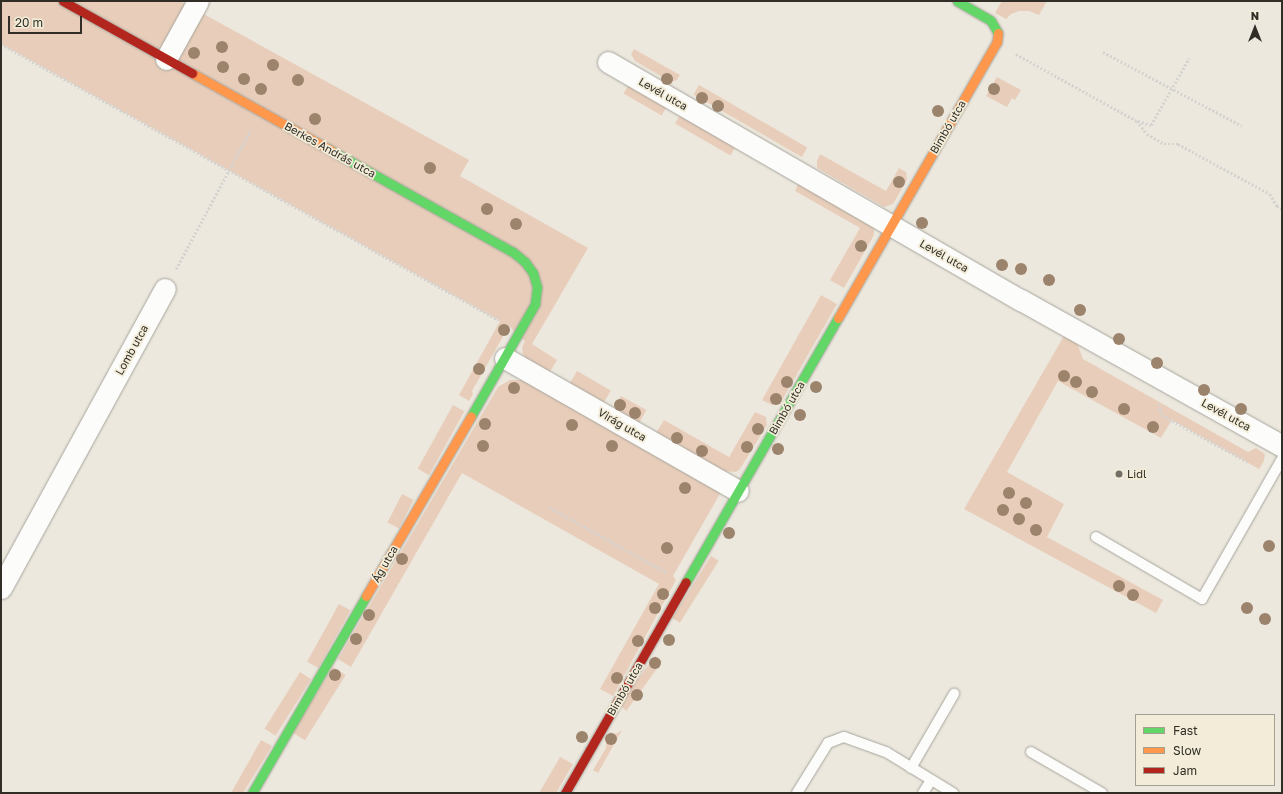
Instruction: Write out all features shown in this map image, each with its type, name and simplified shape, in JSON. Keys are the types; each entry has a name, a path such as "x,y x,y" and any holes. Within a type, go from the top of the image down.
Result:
{"street":[{"name":"Berkes András utca","path":"63,1 513,252 525,262 533,273 537,287 535,304 518,334"},
{"path":"166,59 198,1"},
{"path":"956,1 991,21 998,32 997,42"},
{"name":"Bimbó utca","path":"565,793 997,42"},
{"name":"Levél utca","path":"608,62 891,226 1282,446"},
{"name":"Lomb utca","path":"1,588 165,289"},
{"name":"Ág utca","path":"252,793 518,334"},
{"name":"Virág utca","path":"505,358 738,491"}],"lane":[{"path":"1096,537 1202,598 1282,460"},
{"path":"910,768 954,694"},
{"path":"797,793 828,743 844,737 886,752 953,793"},
{"path":"1031,752 1102,793"},
{"path":"923,793 931,780"}],"path":[{"path":"997,42 1137,121 1151,125 1189,58"},
{"path":"1,44 510,326 518,334"},
{"path":"1103,52 1242,126"},
{"path":"165,289 261,111"},
{"path":"1137,121 1147,134 1164,144 1178,144 1270,194 1278,206 1282,209"},
{"path":"1158,402 1162,414 1250,463"},
{"path":"549,507 686,583"}],"shaded area":[{"path":"1,1 180,1 469,160 460,176 588,248 532,344 557,360 549,373 527,360 523,354 522,347 525,341 509,326 472,391 473,394 469,401 459,395 500,321 1,44"},
{"path":"1002,1 1047,1 1039,15 1029,11 1019,11 1011,14 1006,19 995,13"},
{"path":"634,49 680,75 677,80 671,82 635,61 631,54"},
{"path":"997,77 1021,90 1015,100 1012,98 1007,107 986,96"},
{"path":"629,84 667,106 662,116 624,94"},
{"path":"699,85 807,148 802,157 694,95"},
{"path":"681,113 736,145 730,155 675,123"},
{"path":"820,154 886,191 899,168 906,172 907,180 893,204 884,207 817,168 817,161"},
{"path":"800,180 869,220 874,228 874,235 844,288 830,280 860,228 795,191"},
{"path":"821,295 837,304 781,402 772,405 762,400"},
{"path":"1065,334 1076,340 1083,359 1248,452 1256,448 1265,454 1264,461 1259,469 1172,420 1161,438 1058,381 1007,472 1064,504 1047,537 1163,600 1156,613 964,509"},
{"path":"577,371 611,390 604,403 570,383"},
{"path":"510,380 523,380 721,492 673,576 676,580 613,696 600,689 659,584 462,473 351,667 338,659 498,387"},
{"path":"621,396 646,410 639,423 614,409"},
{"path":"453,405 464,411 429,475 418,469"},
{"path":"755,412 766,417 767,425 740,469 736,472 724,471 656,433 664,420 729,457"},
{"path":"402,494 414,500 399,528 387,523"},
{"path":"711,556 719,561 680,623 672,618"},
{"path":"339,604 350,610 318,668 307,662"},
{"path":"655,656 662,661 626,711 619,705"},
{"path":"333,667 346,675 305,740 292,732"},
{"path":"300,672 311,679 276,736 264,729"},
{"path":"622,730 598,773 593,770 606,748 606,740 610,732 616,734"},
{"path":"261,740 272,746 243,793 231,793"},
{"path":"560,757 573,764 556,793 539,793"}],"traffic: fast":[{"path":"957,1 991,21 998,33"},
{"path":"332,151 513,252 525,262 533,273 537,287 535,304 471,416"},
{"path":"686,582 838,318"},
{"path":"252,793 366,596"}],"traffic: slow":[{"path":"838,318 997,42 998,33"},
{"path":"192,73 332,151"},
{"path":"366,596 471,416"}],"traffic: jam":[{"path":"63,1 192,73"},
{"path":"565,793 686,582"}],"place":[{"name":"Lidl","path":"1119,474"}]}
